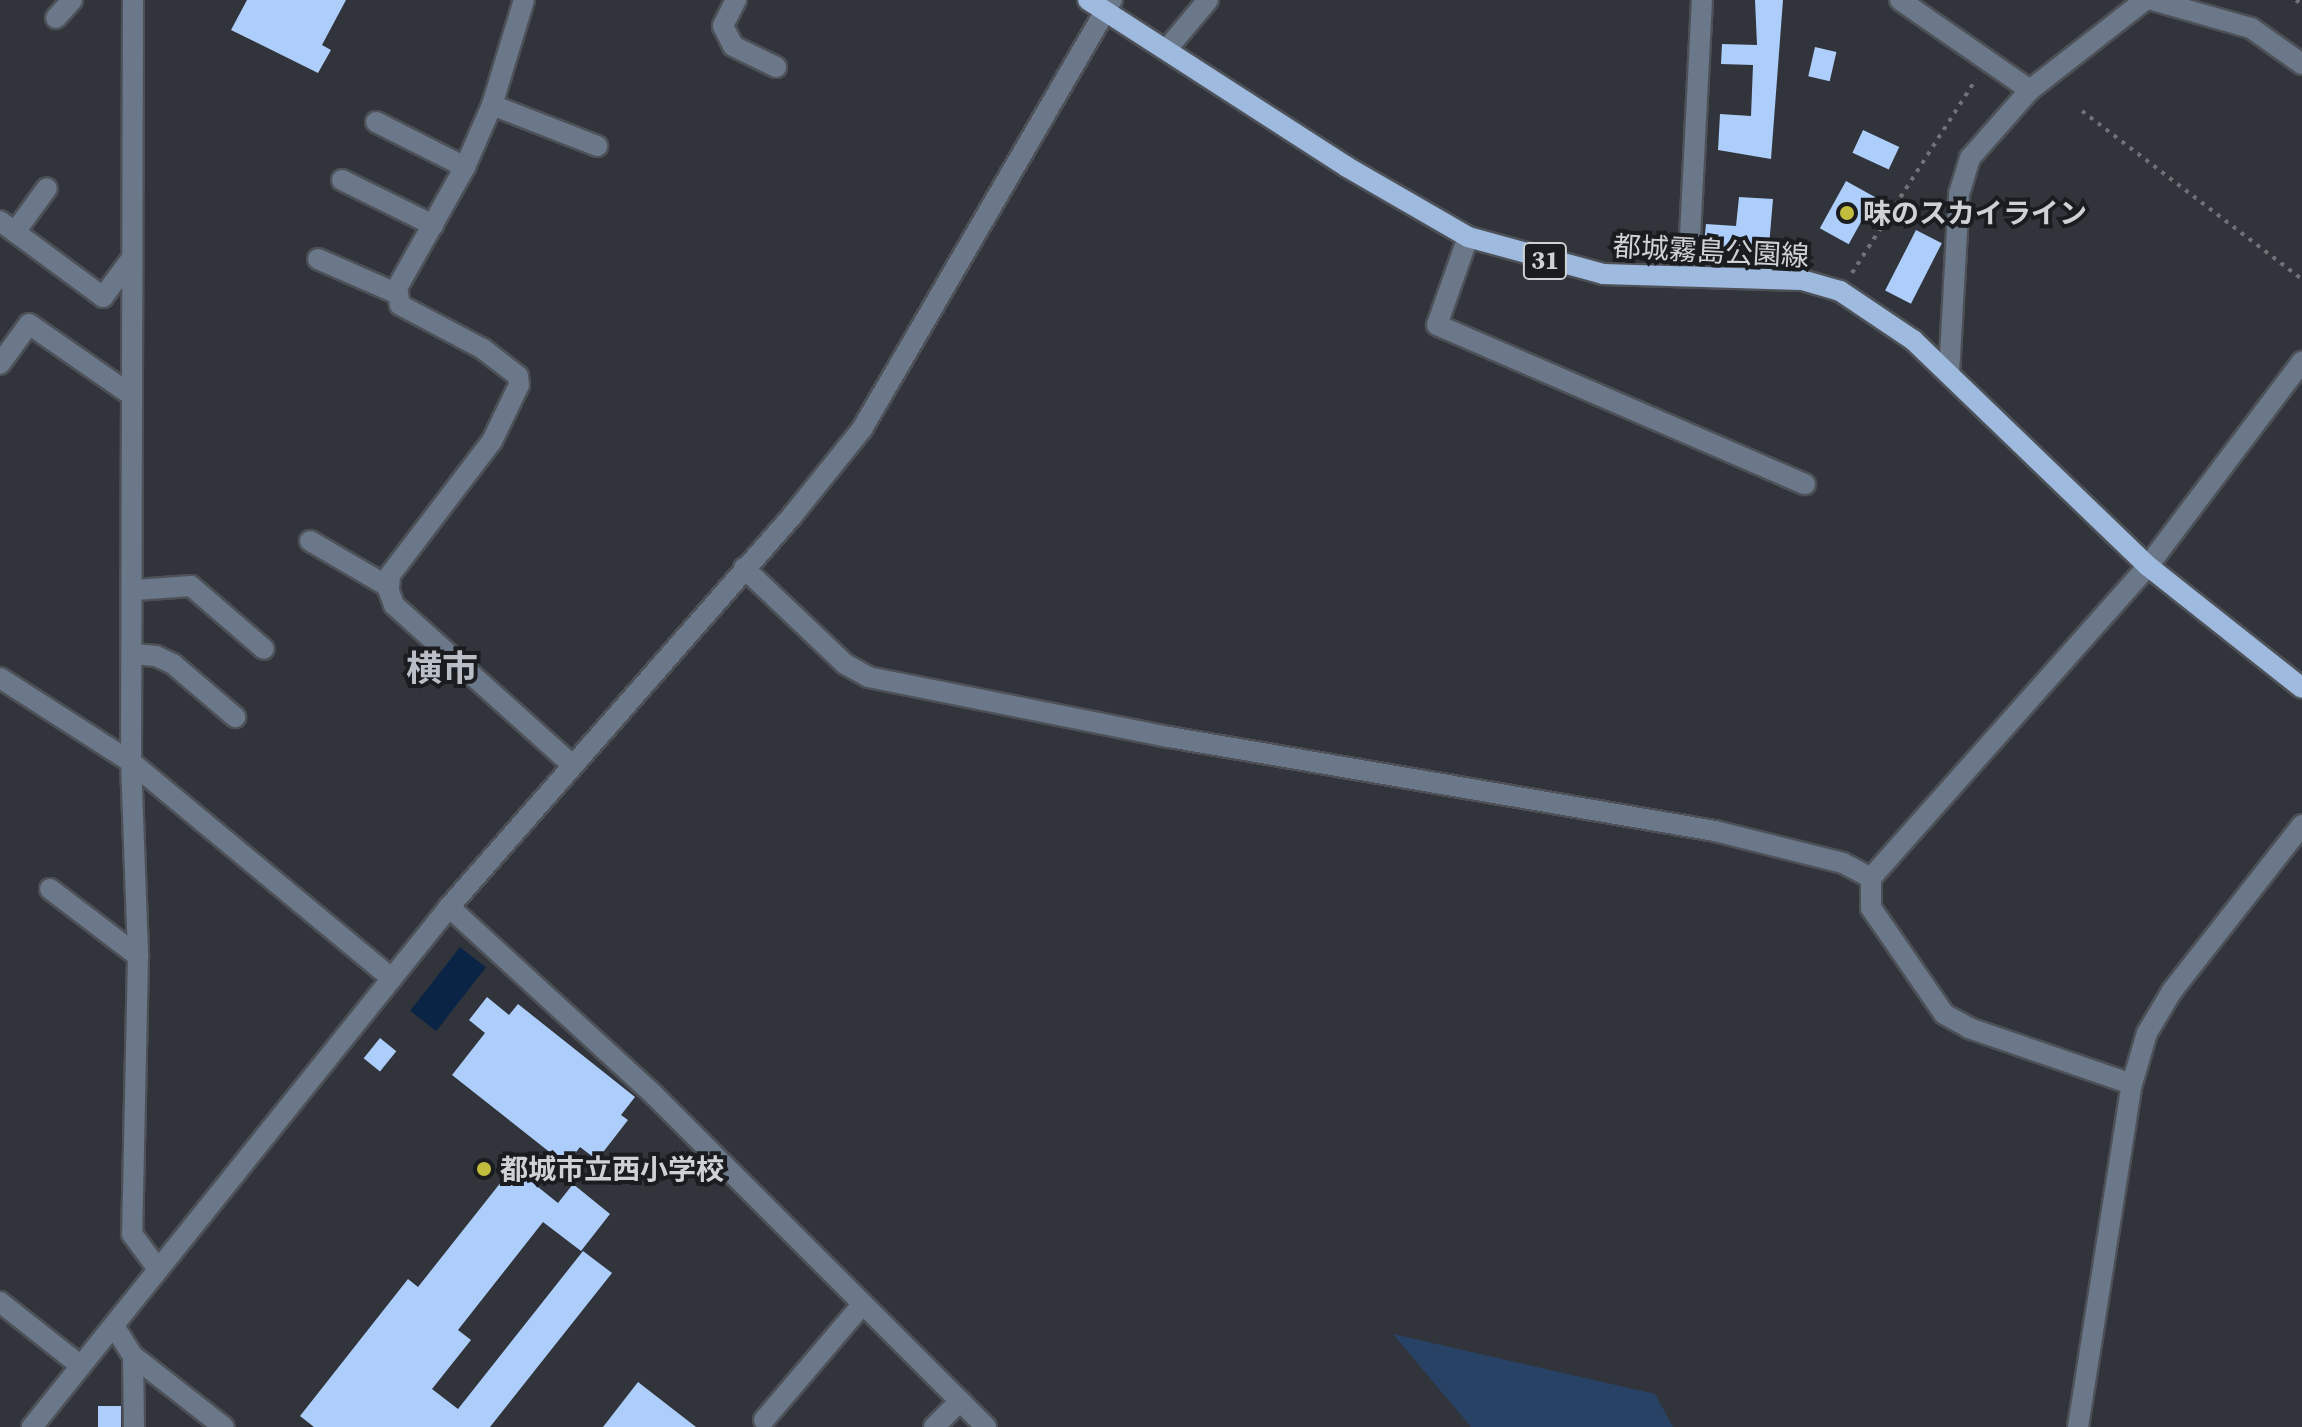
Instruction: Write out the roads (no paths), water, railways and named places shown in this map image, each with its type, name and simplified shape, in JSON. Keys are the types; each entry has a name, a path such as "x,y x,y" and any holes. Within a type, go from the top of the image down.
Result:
{"main road":[{"name":"都城霧島公園線","path":"1088,0 1108,6 1167,49 1347,167 1468,237 1603,274 1802,280 1840,291 1913,340 2148,566 2302,688"}],"street":[{"path":"56,18 72,0"},
{"path":"133,0 131,395 135,590 131,762 138,956 132,1234 158,1269"},
{"path":"524,0 492,105 465,167 398,294 400,305 483,349 518,376 519,385 492,441 390,575 389,587 394,605 571,764"},
{"path":"736,0 723,26 733,46 776,67"},
{"path":"1167,49 1208,0"},
{"path":"1688,276 1702,0"},
{"path":"1900,0 2030,90"},
{"path":"1949,374 1959,194 1970,158 2030,90 2145,0"},
{"path":"2152,0 2251,28 2302,64"},
{"path":"32,1427 449,907 862,429 1108,6"},
{"path":"492,105 597,146"},
{"path":"376,122 465,167"},
{"path":"342,180 433,225"},
{"path":"47,188 8,226 103,297 132,258"},
{"path":"1468,237 1437,325 1805,484"},
{"path":"318,259 398,294"},
{"path":"0,364 29,324 131,395"},
{"path":"2132,1084 1969,1028 1944,1014 1871,908 1871,878 2148,566 2302,362"},
{"path":"310,541 389,587"},
{"path":"744,568 845,664 868,677 1169,737 1715,831 1802,849 1871,878"},
{"path":"135,590 191,586 264,649"},
{"path":"133,654 156,656 173,664 235,717"},
{"path":"0,678 131,762 392,979"},
{"path":"2078,1427 2132,1084 2147,1033 2172,991 2302,825"},
{"path":"50,889 138,956"},
{"path":"449,907 653,1094 986,1427"},
{"path":"0,1302 81,1366"},
{"path":"764,1420 862,1305"},
{"path":"114,1326 133,1356 224,1427"},
{"path":"133,1356 134,1427"},
{"path":"934,1427 960,1401"}],"place":[{"name":"味のスカイライン","path":"1847,213"},
{"name":"都城市立西小学校","path":"484,1169"}],"district":[{"name":"横市","path":"442,669"}]}
